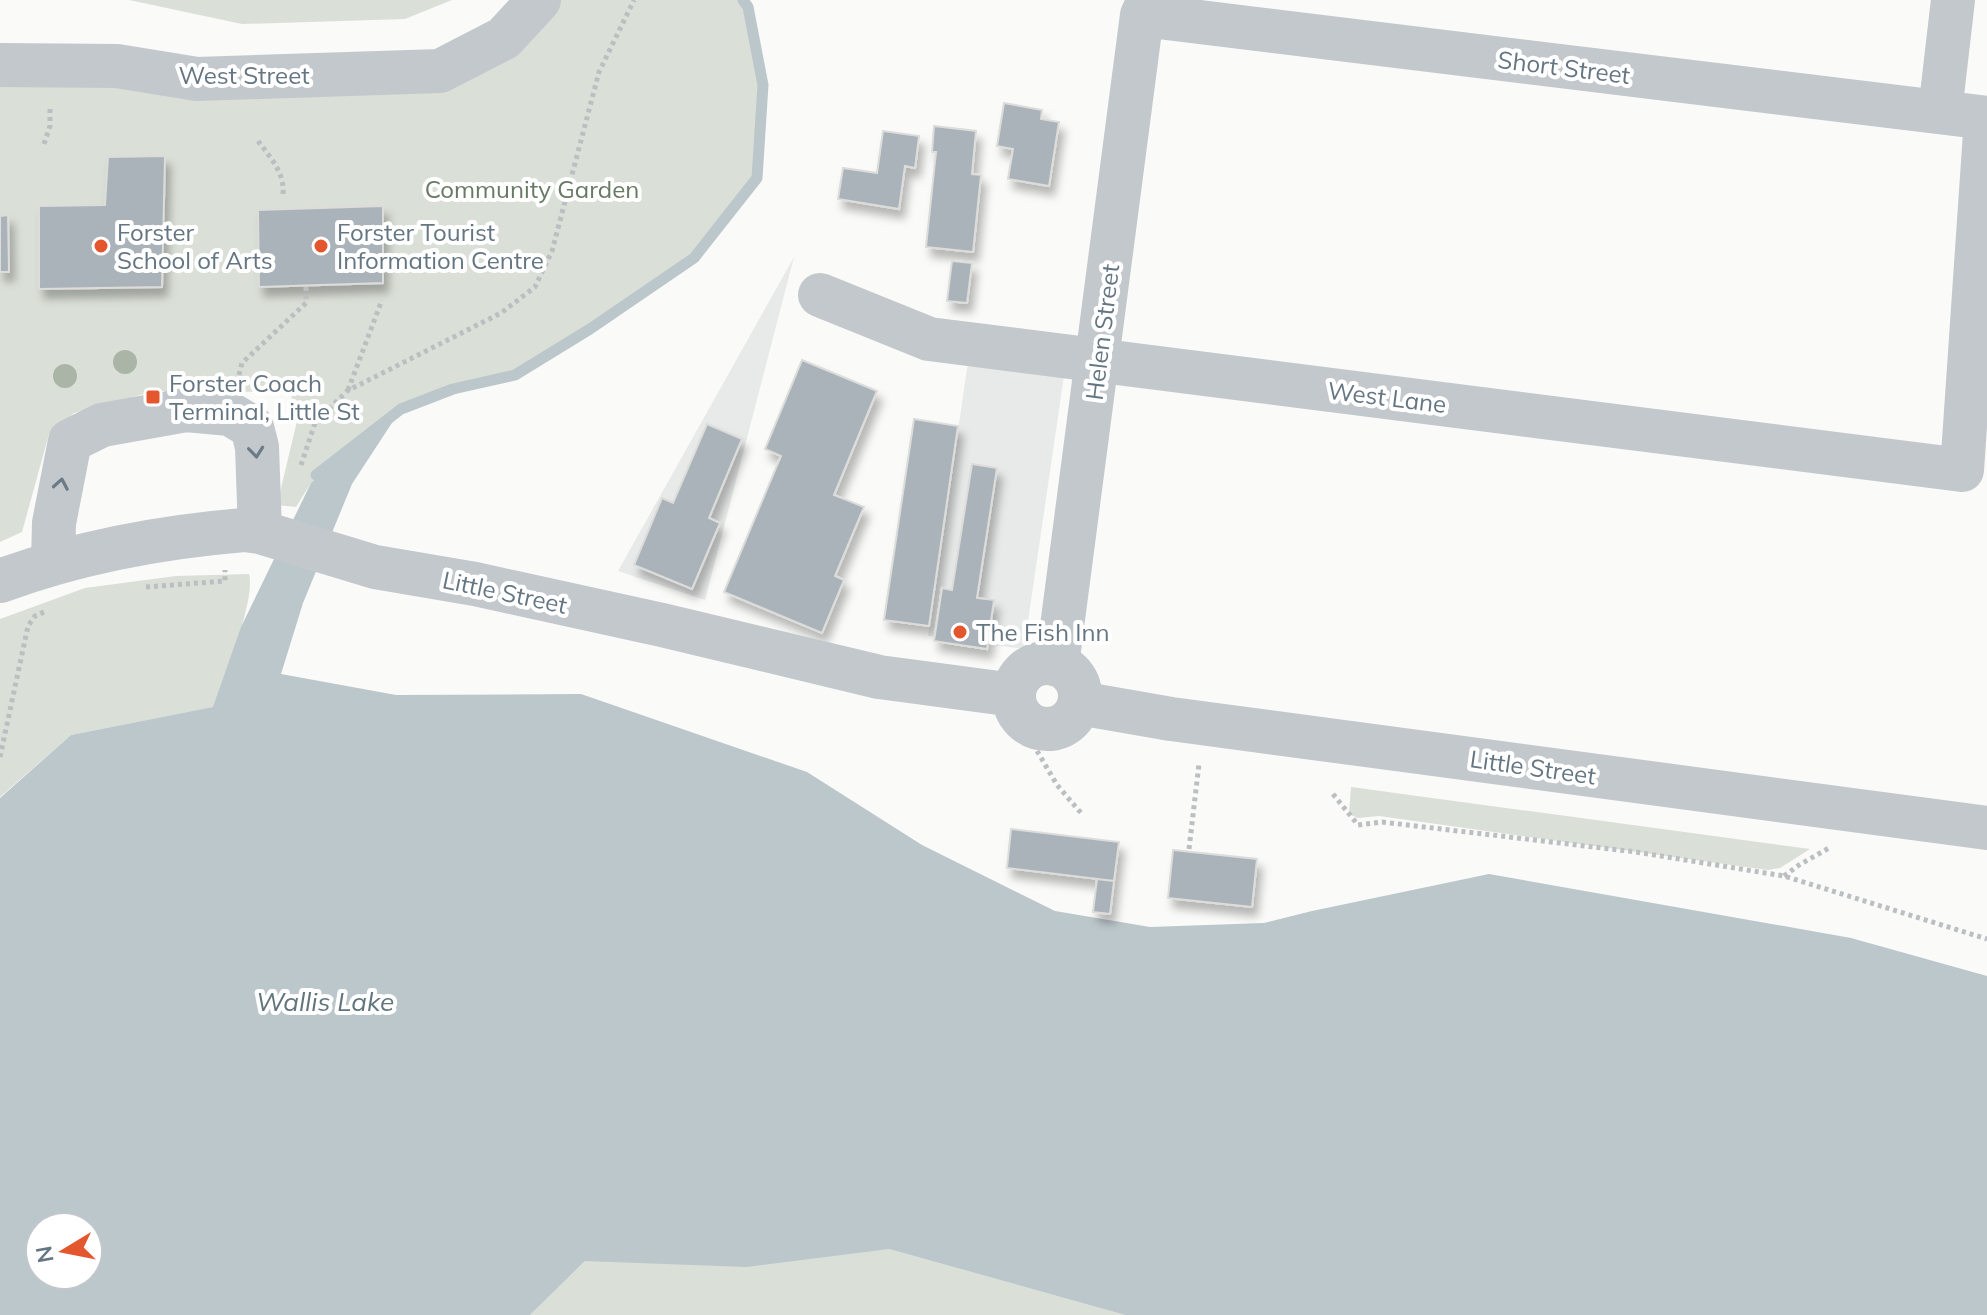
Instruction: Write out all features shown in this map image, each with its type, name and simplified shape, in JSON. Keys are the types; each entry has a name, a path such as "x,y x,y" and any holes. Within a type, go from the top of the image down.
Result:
{"street":[{"name":"West Street","path":"0,65 117,66 197,79 440,71 504,38 539,0"},
{"path":"1940,112 1953,0"},
{"name":"Short Street","path":"1145,7 1986,118"},
{"name":"Helen Street","path":"1057,665 1145,7"},
{"name":"West Lane","path":"820,295 929,339 1962,470 1986,118"},
{"path":"53,561 54,523 70,441 102,425 186,410 230,414 252,427 257,447 260,532"},
{"name":"Little Street","path":"0,581 53,561 98,550 244,530 260,532 375,567 475,584 879,677 1014,695"},
{"path":"1037,664 1057,665 1073,676 1080,693 1079,703 1068,722 1048,730 1027,724 1015,707 1014,695 1015,685 1027,669 1037,664"},
{"name":"Little Street","path":"1079,703 1182,720 1987,828"}],"path":[{"path":"299,473 315,423 347,391 501,313 535,287 552,251 599,72 634,0"},
{"path":"258,141 278,168 283,194"},
{"path":"230,414 242,363 306,303 306,286"},
{"path":"347,391 382,300"},
{"path":"141,587 225,581 225,573"},
{"path":"0,757 28,626 35,616 53,608"},
{"path":"1033,744 1057,785 1081,813"},
{"path":"1189,849 1198,768"},
{"path":"1333,794 1358,825 1382,822 1620,850 1784,876 1987,939"},
{"path":"1784,876 1816,854"}],"shaded area":[{"path":"794,257 705,600 618,571"},
{"path":"969,355 1065,369 1024,649 928,636"}],"green space":[{"path":"129,0 452,0 405,19 242,24"},
{"name":"Community Garden","path":"539,0 743,0 748,7 763,85 757,178 694,258 590,329 515,375 453,389 401,409 311,483 296,507 277,505 298,417 290,392 155,391 74,413 49,434 22,532 0,542 0,65 389,73","holes":["383,206 382,283 259,287 258,210"]},
{"path":"249,574 248,602 238,640 214,707 71,735 0,797 0,619 85,588 176,576"},
{"path":"1351,787 1810,849 1780,868 1768,870 1379,816 1358,818 1349,814"},
{"path":"889,1249 1125,1315 530,1315 585,1261"}],"water":[{"name":"Wallis Lake","path":"401,409 352,484 303,603 281,674 396,695 581,694 807,772 922,845 1055,911 1150,927 1264,923 1489,874 1851,938 1987,976 1987,1315 1125,1315 889,1249 746,1267 585,1261 530,1315 0,1315 0,798 71,735 213,707 241,627 311,483"}],"building":[{"path":"1004,103 1042,110 1041,119 1059,122 1049,186 1008,179 1013,149 997,146"},
{"path":"934,126 976,131 972,174 981,175 973,252 926,247 936,152 932,152"},
{"path":"883,131 919,136 915,168 905,166 899,209 838,199 843,168 877,173"},
{"name":"Forster School of Arts","path":"165,156 162,287 39,289 39,206 105,205 108,157"},
{"name":"Forster Tourist Information Centre","path":"383,206 383,283 259,287 258,210"},
{"path":"8,215 9,272 0,272 0,216"},
{"path":"952,261 972,263 967,303 947,301"},
{"path":"802,360 877,391 834,495 864,507 835,576 844,580 822,633 724,592 781,456 765,449"},
{"path":"914,419 958,426 929,626 884,620"},
{"path":"707,424 742,439 709,518 720,523 692,589 634,565 662,498 673,503"},
{"path":"972,464 997,468 977,598 994,600 987,649 934,641 942,588 952,590"},
{"path":"1011,829 1119,842 1114,881 1007,868"},
{"path":"1173,850 1257,859 1252,907 1168,898"},
{"path":"1097,879 1114,881 1110,914 1093,912"}],"waterway":[{"path":"316,475 401,409 453,389 515,375 590,329 694,258 757,178 763,85 748,7 743,0"}],"place":[{"name":"Forster School of Arts","path":"101,246"},
{"name":"Forster Tourist Information Centre","path":"321,246"},
{"name":"Forster Coach Terminal, Little St","path":"153,397"},
{"name":"The Fish Inn","path":"960,632"}]}
